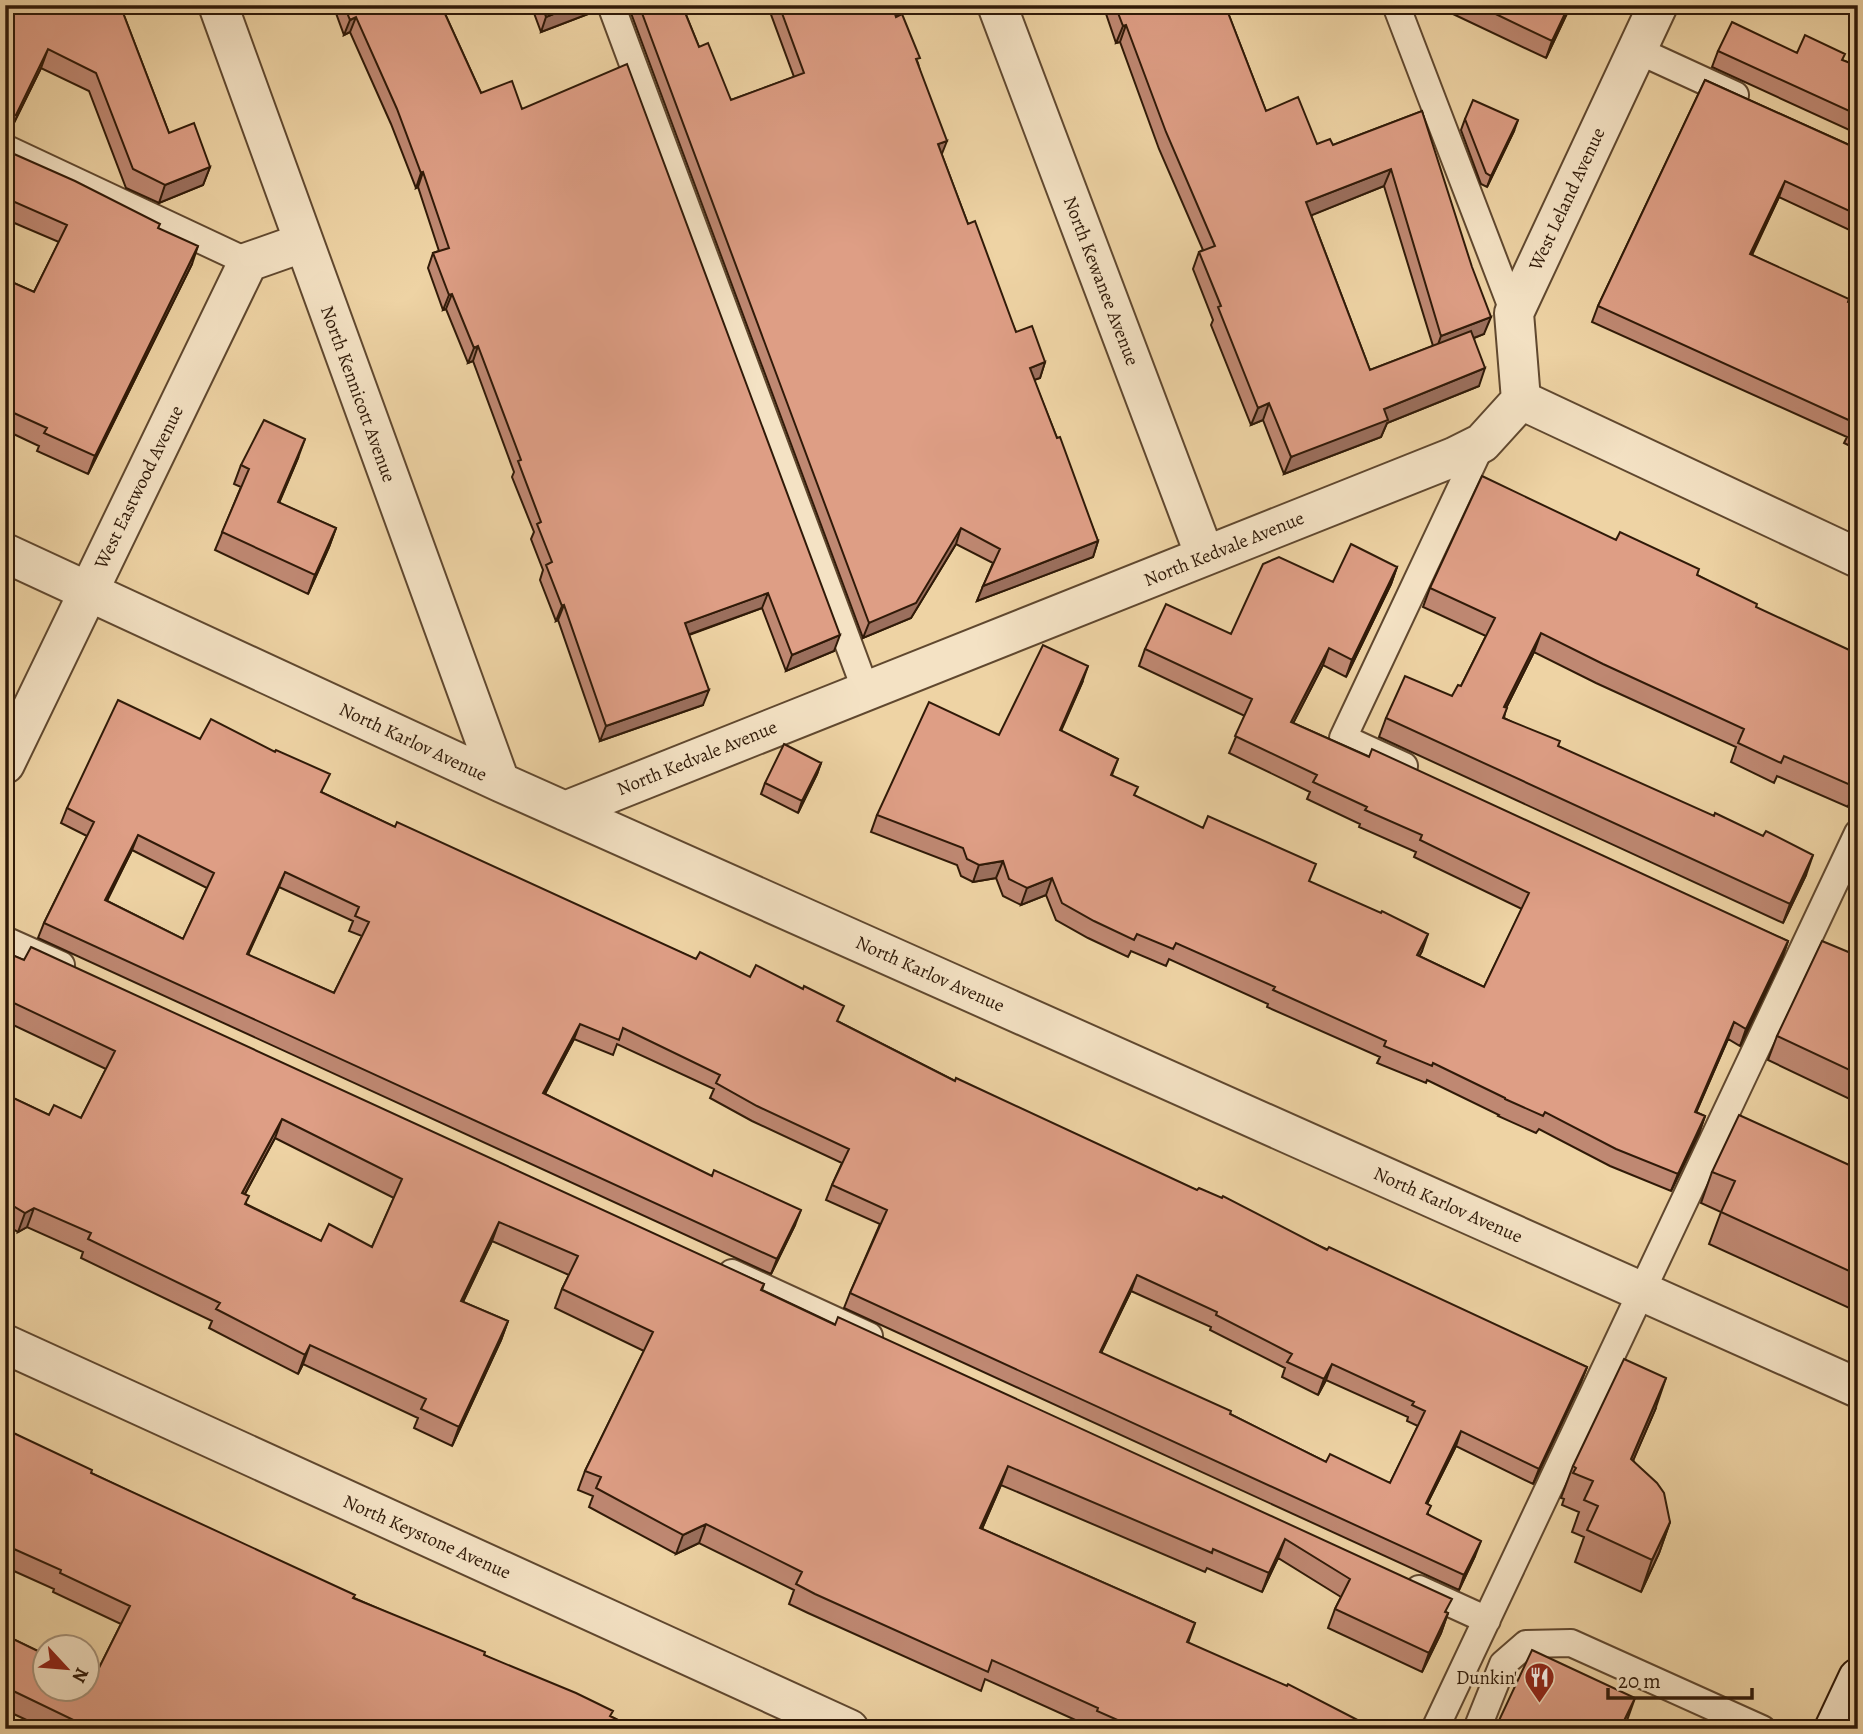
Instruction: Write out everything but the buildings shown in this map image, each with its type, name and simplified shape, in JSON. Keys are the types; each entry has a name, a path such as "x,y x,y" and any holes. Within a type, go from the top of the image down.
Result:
{"street":[{"name":"North Kennicott Avenue","path":"218,5 302,243 500,782"},
{"name":"North Kewanee Avenue","path":"997,5 1205,556"},
{"name":"West Leland Avenue","path":"1521,400 1514,313 1658,5"},
{"path":"248,262 302,243"},
{"name":"West Eastwood Avenue","path":"5,764 248,262"},
{"path":"1521,400 1858,558"},
{"name":"North Kedvale Avenue","path":"565,811 1454,457 1482,443 1521,400"},
{"name":"North Karlov Avenue","path":"5,553 500,782 1858,1388"},
{"name":"North Keystone Avenue","path":"5,1345 849,1729"},
{"path":"1834,1729 1858,1678"}],"lane":[{"path":"611,5 866,691"},
{"path":"1396,5 1514,313"},
{"path":"1637,50 1761,107"},
{"path":"5,148 248,262"},
{"path":"1430,778 1343,738 1482,443"},
{"path":"1435,1729 1858,833"},
{"path":"1778,938 1803,950"},
{"path":"5,940 81,974"},
{"path":"714,1265 892,1346"},
{"path":"1398,1579 1487,1620"},
{"path":"1477,1729 1503,1664 1526,1644 1571,1643 1722,1721 1762,1729"}],"place":[{"name":"Dunkin'","path":"1540,1705"}]}
